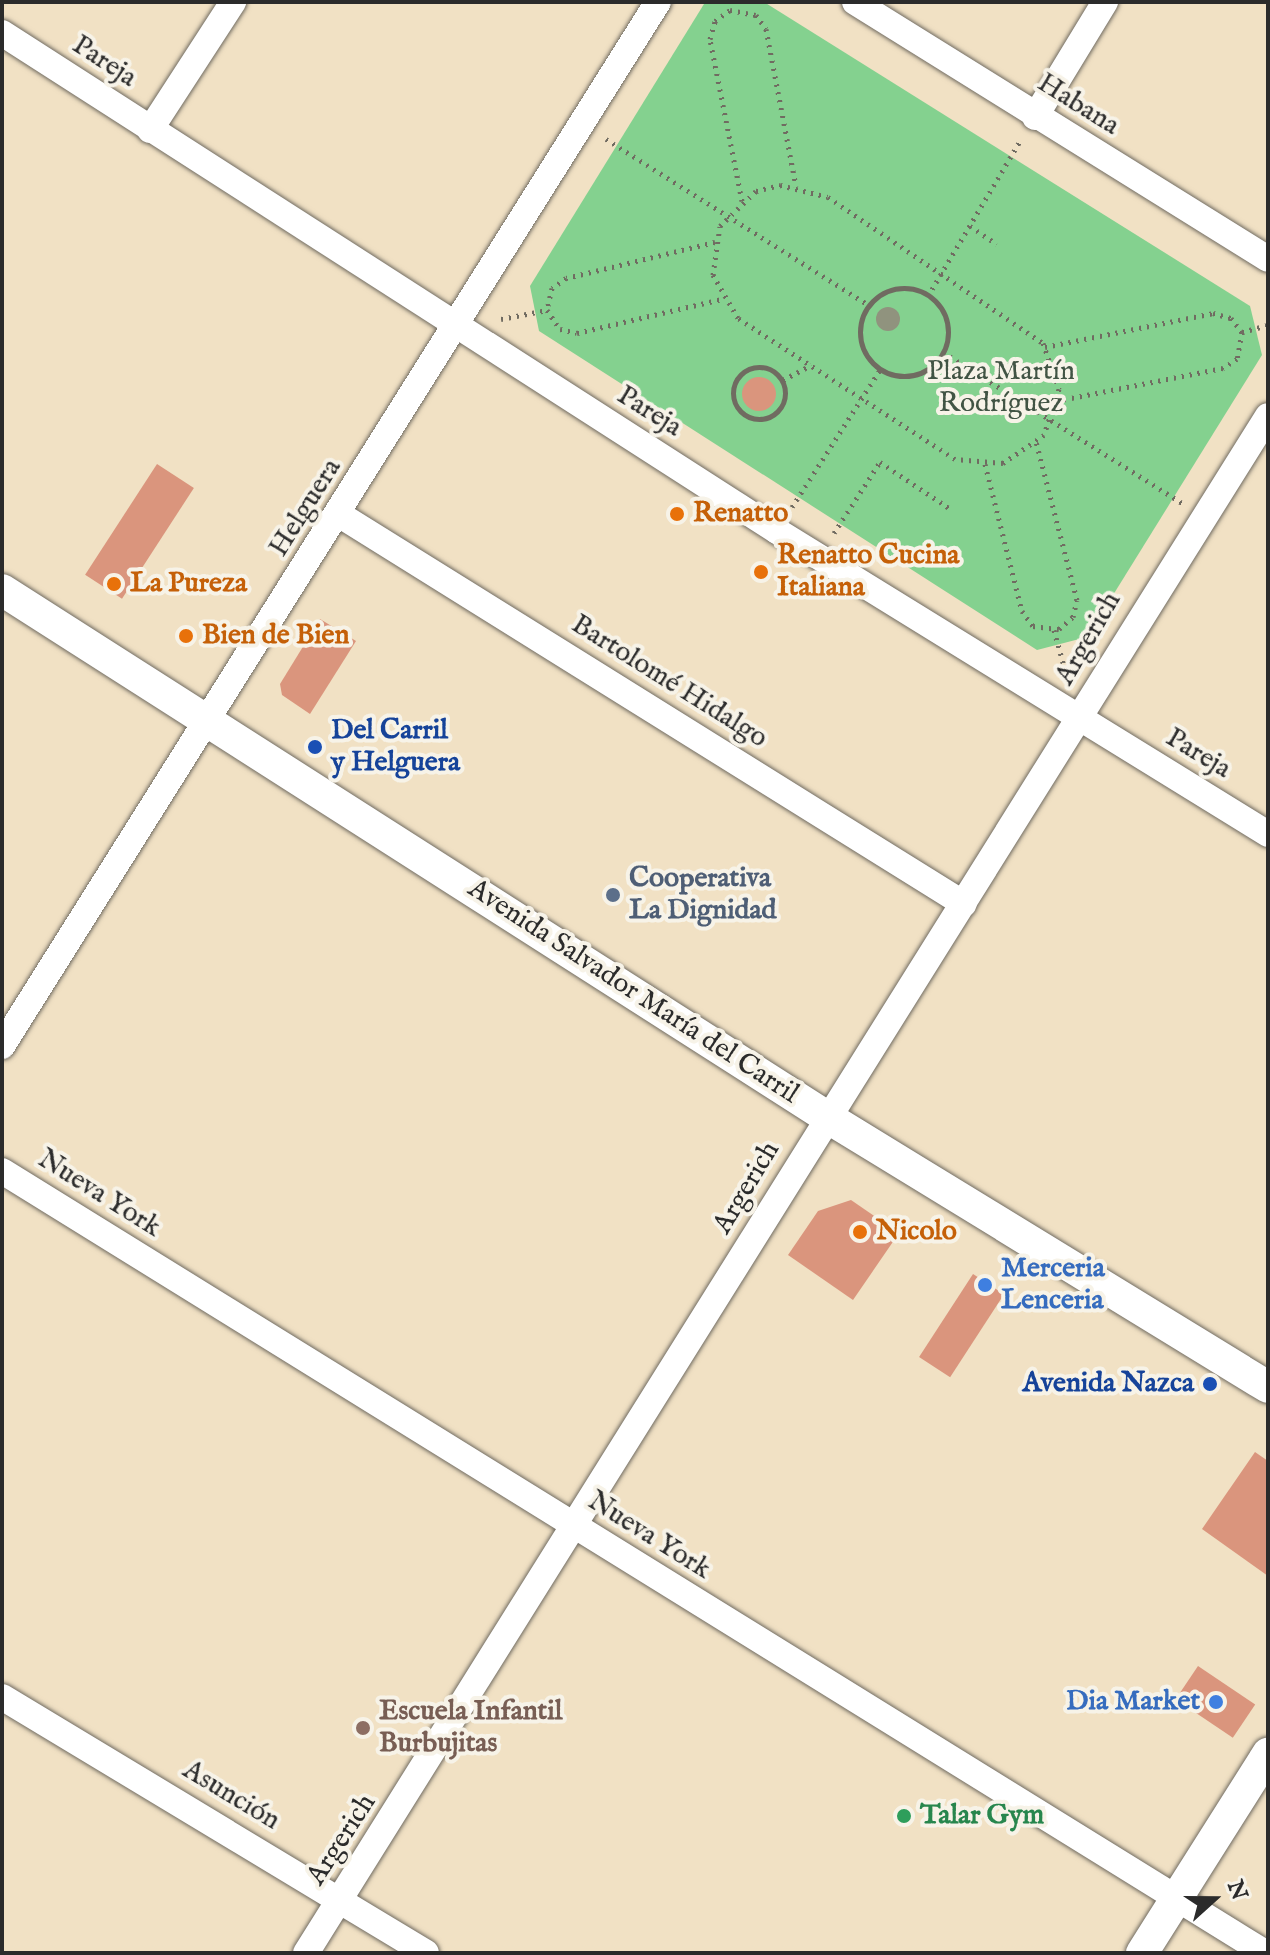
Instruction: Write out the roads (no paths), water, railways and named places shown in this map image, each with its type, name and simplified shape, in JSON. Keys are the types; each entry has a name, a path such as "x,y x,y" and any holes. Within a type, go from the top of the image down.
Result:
{"street":[{"path":"150,130 233,2"},
{"name":"Helguera","path":"2,1046 340,515 658,2"},
{"name":"Habana","path":"855,2 1035,117 1268,259"},
{"path":"1035,117 1105,2"},
{"name":"Pareja","path":"2,33 456,328 818,557 1268,834"},
{"name":"Argerich","path":"306,1953 577,1530 827,1117 1080,720 1203,516 1268,416"},
{"name":"Bartolomé Hidalgo","path":"340,515 964,904"},
{"name":"Avenida Salvador María del Carril","path":"2,590 827,1117 1268,1387"},
{"name":"Nueva York","path":"2,1171 577,1530 1265,1953"},
{"name":"Asunción","path":"2,1697 426,1953"},
{"path":"1142,1953 1268,1754"}],"place":[{"name":"Renatto","path":"677,514"},
{"name":"Renatto Cucina Italiana","path":"761,572"},
{"name":"La Pureza","path":"114,584"},
{"name":"Bien de Bien","path":"186,636"},
{"name":"Del Carril y Helguera","path":"315,747"},
{"name":"Cooperativa La Dignidad","path":"613,895"},
{"name":"Nicolo","path":"860,1232"},
{"name":"Merceria Lenceria","path":"985,1285"},
{"name":"Avenida Nazca","path":"1210,1384"},
{"name":"Dia Market","path":"1216,1702"},
{"name":"Escuela Infantil Burbujitas","path":"363,1728"},
{"name":"Talar Gym","path":"904,1816"}],"park label":[{"name":"Plaza Martín Rodríguez","path":"1001,388"}]}
